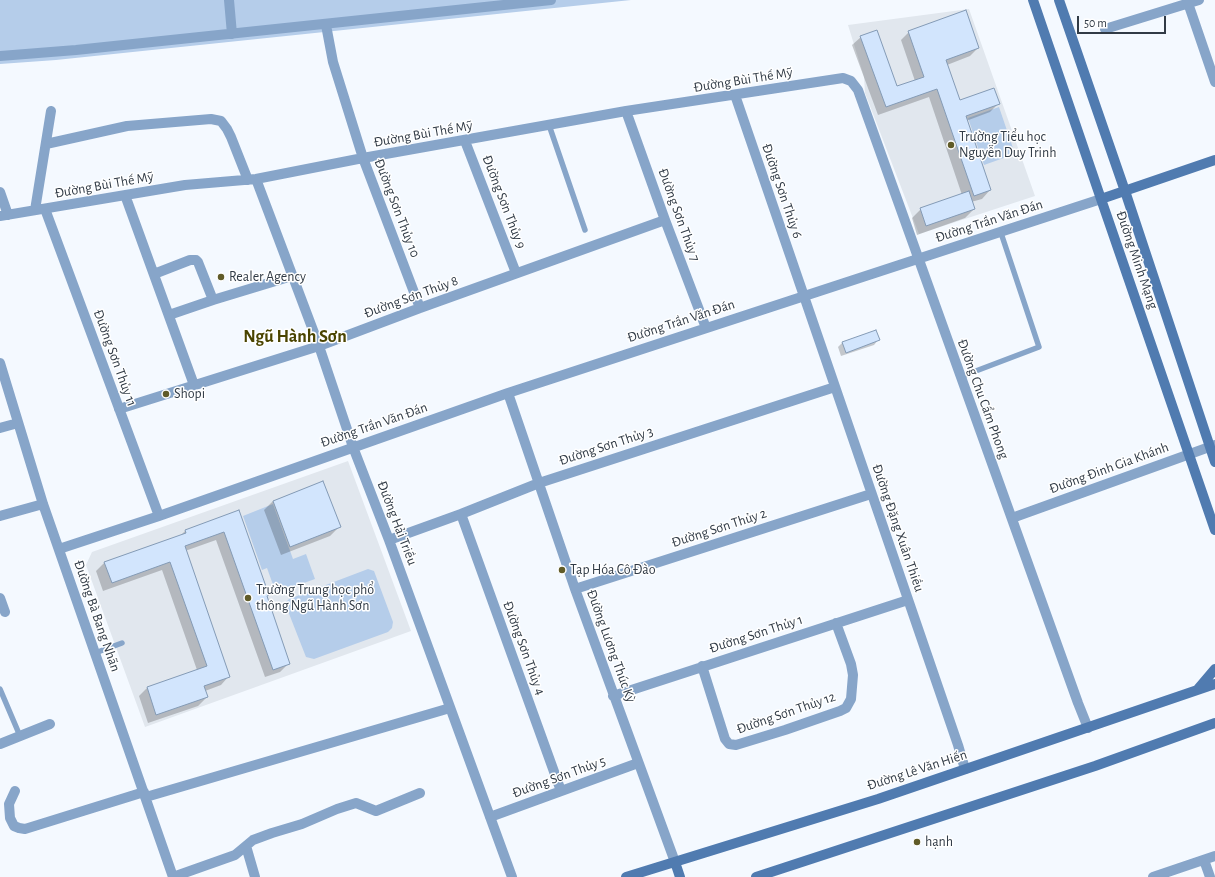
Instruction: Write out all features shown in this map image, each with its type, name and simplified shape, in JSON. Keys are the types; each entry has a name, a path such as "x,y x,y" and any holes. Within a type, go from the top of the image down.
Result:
{"street":[{"path":"229,0 232,34"},
{"path":"0,56 76,50 551,0"},
{"name":"Đường Minh Mạng","path":"1033,0 1215,530"},
{"name":"Đường Minh Mạng","path":"1059,0 1212,446 1215,462"},
{"path":"1105,30 1198,0"},
{"path":"1188,3 1215,82"},
{"name":"Đường Sơn Thủy 10","path":"326,24 333,62 363,158 420,308"},
{"name":"Đường Bùi Thế Mỹ","path":"4,216 185,186 252,179 626,111 843,78 851,81"},
{"name":"Đường Chu Cẩm Phong","path":"851,81 858,90 917,258 1088,728"},
{"name":"Đường Sơn Thủy 6","path":"735,95 804,296"},
{"path":"40,210 46,144 51,111"},
{"name":"Đường Sơn Thủy 7","path":"626,111 706,328"},
{"name":"Đường Hải Triều","path":"46,144 127,126 211,119 221,121 227,129 252,179 319,346 353,447 389,540 512,877"},
{"name":"Đường Sơn Thủy 9","path":"465,141 516,273"},
{"name":"Đường Trần Văn Đán","path":"59,549 159,516 508,393 917,258 1001,233 1215,160"},
{"path":"0,192 4,216"},
{"path":"125,195 194,385"},
{"name":"Đường Sơn Thủy 11","path":"40,210 119,409 159,516"},
{"name":"Đường Sơn Thủy 8","path":"119,409 319,346 665,220"},
{"path":"154,274 190,260 196,260 212,300"},
{"path":"169,315 212,300 292,276"},
{"name":"Đường Đặng Xuân Thiều","path":"804,296 965,770"},
{"name":"Đường Bà Bang Nhãn","path":"0,363 43,504 173,877"},
{"name":"Đường Sơn Thủy 3","path":"389,540 461,514 539,483 835,387"},
{"name":"Đường Lương Thúc Kỳ","path":"508,393 613,696 675,862"},
{"path":"0,428 18,423"},
{"name":"Đường Đinh Gia Khánh","path":"1012,518 1212,446"},
{"name":"Đường Sơn Thủy 2","path":"575,589 871,494"},
{"path":"0,516 43,504"},
{"name":"Đường Sơn Thủy 4","path":"461,514 561,791"},
{"path":"0,598 5,612"},
{"name":"Đường Sơn Thủy 1","path":"613,696 908,600"},
{"name":"Đường Sơn Thủy 12","path":"702,666 725,739 729,744 736,745 785,730 840,711 846,708 849,703 853,690 853,675 851,664 836,623"},
{"path":"1197,690 1215,669"},
{"name":"Đường Lê Văn Hiến","path":"626,877 965,770 1215,684"},
{"path":"15,791 8,804 10,818 14,826 25,829 450,708"},
{"path":"0,744 50,724"},
{"path":"756,877 1095,766 1212,725"},
{"name":"Đường Sơn Thủy 5","path":"490,817 638,763"},
{"path":"173,877 235,855 254,840 302,824 337,809 356,803 376,811 420,793"},
{"path":"246,846 255,877"},
{"path":"1153,877 1215,856"},
{"path":"1204,860 1210,877"},
{"path":"675,862 680,877"}],"lane":[{"path":"549,125 585,230"},
{"path":"960,376 1039,347 1001,233"},
{"path":"95,653 122,643"},
{"path":"0,689 20,736"}],"shaded area":[{"path":"0,0 631,0 56,60 0,64"},
{"name":"Trường Tiểu học Nguyễn Duy Trinh","path":"969,9 1035,196 919,234 865,93 864,77 848,25"},
{"path":"999,107 1015,154 984,165 968,118"},
{"name":"Trường Trung học phổ thông Ngũ Hành Sơn","path":"348,461 411,631 145,727 86,565 92,552"},
{"path":"273,504 293,559 306,554 315,579 276,593 267,568 262,570 243,516"},
{"path":"368,569 374,571 393,622 392,628 388,632 314,659 306,657 286,606 286,602 289,599"}],"building":[{"path":"966,10 979,48 946,60 960,100 994,88 1000,104 966,116 991,190 974,196 937,89 886,107 860,36 877,30 897,86 924,77 908,31"},
{"path":"969,191 975,209 926,226 920,208"},
{"path":"876,330 880,340 846,353 842,342"},
{"path":"323,481 341,527 290,547 273,501"},
{"path":"239,510 269,595 267,596 290,664 273,670 224,532 185,546 230,677 204,686 208,697 156,715 147,687 207,666 170,562 112,583 104,562 186,533 185,530"}],"place":[{"name":"Trường Tiểu học Nguyễn Duy Trinh","path":"951,145"},
{"name":"Realer Agency","path":"221,277"},
{"name":"Shopi","path":"166,394"},
{"name":"Tạp Hóa Cô Đào","path":"562,570"},
{"name":"Trường Trung học phổ thông Ngũ Hành Sơn","path":"248,598"},
{"name":"hạnh","path":"917,842"}],"district":[{"name":"Ngũ Hành Sơn","path":"295,337"}]}
